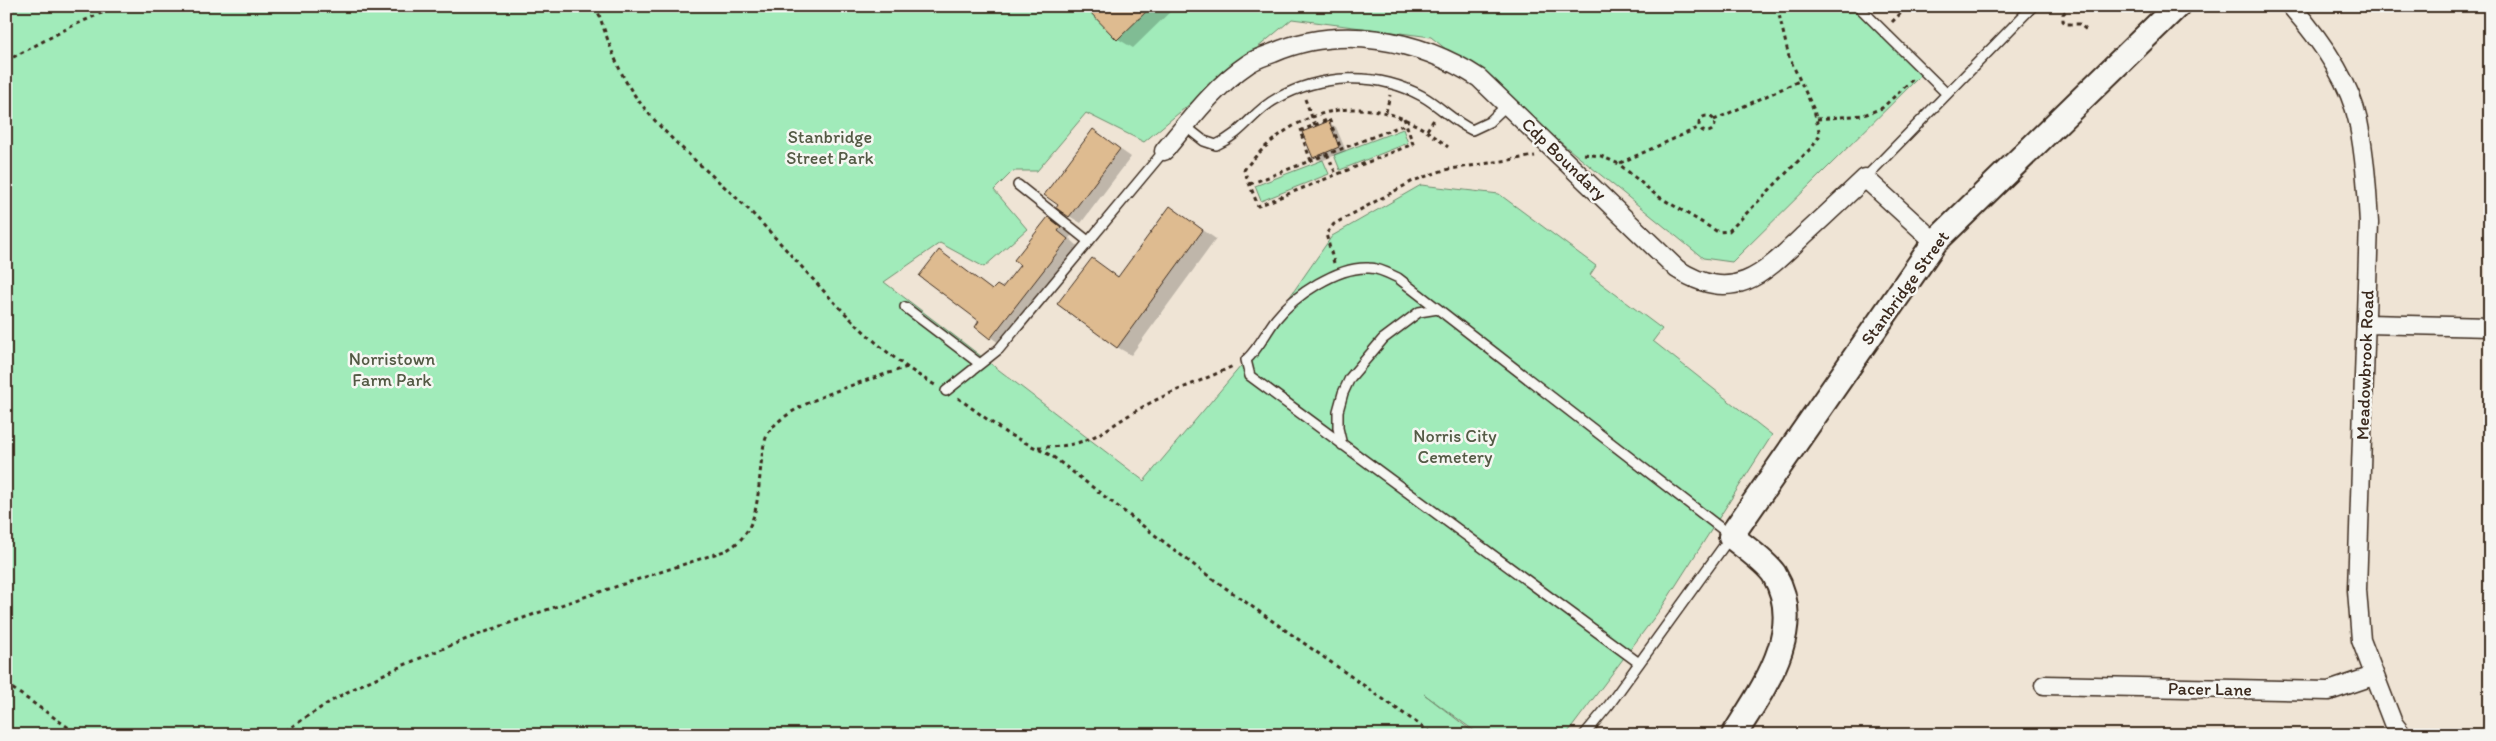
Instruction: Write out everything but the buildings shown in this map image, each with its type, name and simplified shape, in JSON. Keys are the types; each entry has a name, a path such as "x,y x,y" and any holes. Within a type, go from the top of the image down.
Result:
{"street":[{"name":"Stanbridge Street","path":"1732,536 1935,242 2177,6"},
{"name":"Meadowbrook Road","path":"2292,6 2343,79 2358,119 2365,166 2370,223 2358,590 2361,640 2373,676 2393,723 2402,735"},
{"name":"Cdp Boundary","path":"1164,151 1221,85 1250,62 1296,44 1343,37 1394,42 1442,58 1479,78 1677,269 1692,279 1737,284 1764,272 1865,178"},
{"path":"1865,178 1935,242"},
{"path":"2367,324 2490,327"},
{"path":"1732,536 1773,573 1783,595 1788,619 1782,645 1767,682 1734,735"},
{"name":"Pacer Lane","path":"2044,685 2329,691 2373,676"}],"lane":[{"path":"1858,6 1921,71 1947,94"},
{"path":"1865,178 2033,6"},
{"path":"1185,126 1204,141 1216,145 1232,138 1274,99 1301,88 1343,78 1383,81 1422,96 1458,123 1472,130 1488,122 1508,104"},
{"path":"946,391 999,349 1164,151"},
{"path":"1018,185 1088,241"},
{"path":"1584,735 1639,663 1732,536 1438,308 1389,273 1369,268 1337,274 1312,288 1277,318 1254,352 1246,360 1250,376 1639,663"},
{"path":"905,307 980,364"},
{"path":"1342,445 1338,428 1338,411 1342,393 1350,378 1383,340 1419,312 1438,308"}],"path":[{"path":"6,61 70,27 117,6"},
{"path":"596,6 625,79 644,106 681,146 750,212 845,312 907,367 976,409 1006,433 1037,447 1060,462 1218,582 1434,735"},
{"path":"1578,152 1587,156 1601,156 1619,164 1656,195 1718,232 1729,231 1812,146 1820,135 1817,118 1789,57 1777,6"},
{"path":"1882,31 1908,6"},
{"path":"2071,6 2063,14 2063,21 2068,24 2078,24 2088,31"},
{"path":"1817,118 1864,115 1882,108 1921,71"},
{"path":"1714,120 1799,81"},
{"path":"1301,88 1315,125"},
{"path":"1404,118 1413,144 1258,206 1244,170 1256,155 1281,134 1312,117 1336,110 1371,108 1404,118 1431,132 1448,147"},
{"path":"1704,116 1710,116 1714,120 1715,125 1711,132 1705,132 1700,127 1700,119 1704,116"},
{"path":"1311,161 1300,131 1329,119 1341,149"},
{"path":"1250,184 1406,124"},
{"path":"1619,164 1700,127"},
{"path":"1327,154 1336,175"},
{"path":"1337,274 1326,234 1334,224 1413,181 1444,170 1544,155"},
{"path":"1037,447 1063,448 1084,442 1150,403 1246,360"},
{"path":"278,735 353,689 433,652 487,631 727,550 738,544 750,529 763,448 773,427 787,415 811,403 907,367"},
{"path":"6,684 79,735"}],"green space":[{"name":"Norristown Farm Park","path":"6,6 1860,6 1923,73 1732,262 1703,258 1431,37 1292,19 1144,142 1086,113 1037,171 1013,171 994,190 1027,229 984,267 940,243 884,282 1144,481 1246,360 1332,236 1421,185 1499,194 1596,266 1590,275 1662,329 1653,341 1772,435 1662,607 1566,735 1480,735 1424,694 1477,735 6,735"},
{"path":"1403,129 1408,143 1340,170 1334,155"},
{"path":"1323,160 1329,174 1261,201 1255,186"}],"railway":[{"path":"6,11 17,6"}],"park label":[{"name":"Stanbridge Street Park","path":"830,147"},
{"name":"Norris City Cemetery","path":"1455,446"}]}
